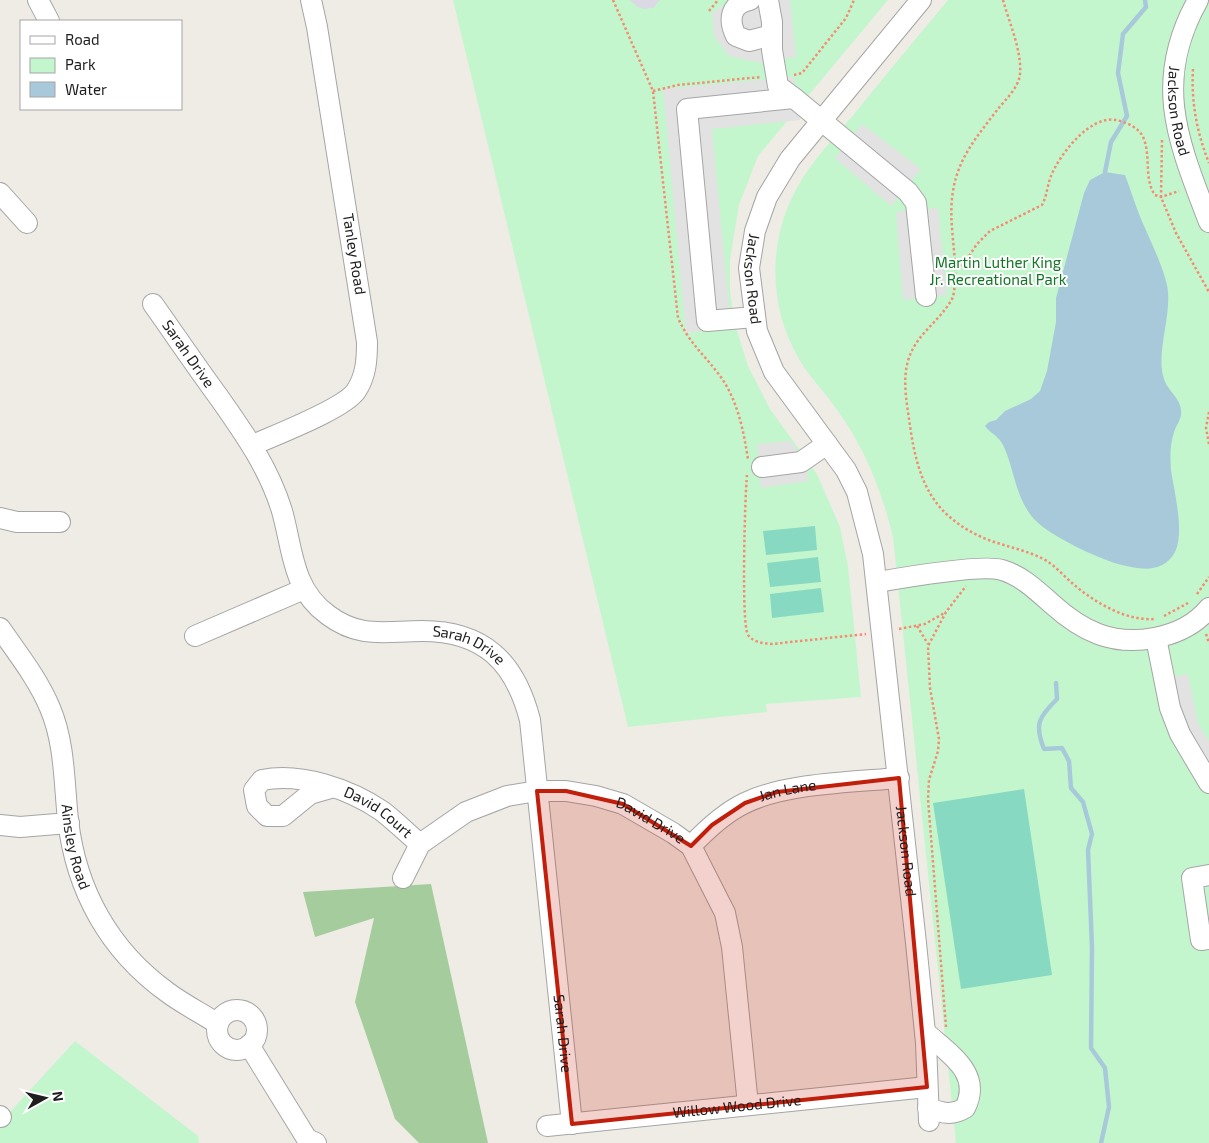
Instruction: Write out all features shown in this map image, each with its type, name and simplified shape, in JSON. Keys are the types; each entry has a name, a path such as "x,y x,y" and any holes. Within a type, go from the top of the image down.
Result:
{"street":[{"path":"38,0 49,20"},
{"name":"Tanley Road","path":"253,445 338,406 356,392 366,370 366,333 317,27 311,0"},
{"path":"750,0 742,2 733,11 730,25 736,36 749,41 772,35"},
{"path":"768,0 771,7 772,50 778,86 908,192 916,203 926,296"},
{"name":"Jackson Road","path":"1198,0 1180,40 1173,74 1172,109 1180,144 1209,222"},
{"name":"Jackson Road","path":"915,2 790,159 767,196 755,231 749,268 757,331 774,372 846,470 857,492 874,554 925,1032 929,1115 941,1112 956,1113 965,1108 970,1099 969,1077 958,1061 945,1050"},
{"path":"755,317 707,321 687,109 794,98"},
{"path":"0,193 27,224"},
{"name":"Sarah Drive","path":"153,304 253,445 270,477 282,512 297,578 326,614 345,627 365,632 443,632 465,637 499,658 514,676 524,697 530,720 572,1124"},
{"path":"753,466 801,462 827,444"},
{"path":"0,518 17,522 60,522"},
{"path":"878,582 909,577 999,569 1016,575 1075,623 1094,634 1139,641 1169,635 1191,625 1209,608"},
{"path":"195,636 304,589"},
{"name":"Ainsley Road","path":"0,628 33,675 50,708 60,744 74,854 82,884 100,922 122,950 166,992 218,1024"},
{"path":"1156,638 1170,708 1180,734 1209,784"},
{"name":"Jan Lane","path":"692,846 712,825 728,814 745,803 769,795 834,784 899,778"},
{"name":"David Court","path":"331,788 356,796 382,812 420,844"},
{"name":"David Drive","path":"403,878 420,844 466,812 507,796 537,791 566,791 596,796 623,804 651,818 692,846 725,913 732,947 748,1105"},
{"path":"0,825 20,827 69,823"},
{"path":"1209,875 1192,878 1201,940 1209,939"},
{"path":"237,1010 249,1015 253,1019 256,1031 249,1045 240,1050 227,1047 218,1037 218,1024 221,1018 231,1011 237,1010"},
{"path":"925,1032 945,1050"},
{"path":"249,1045 309,1142"},
{"name":"Willow Wood Drive","path":"547,1126 927,1087"}],"path":[{"path":"613,0 653,91 678,318 688,338 717,372 733,398 753,466 745,594 748,634 758,643 772,644 917,626 946,612"},
{"path":"709,11 718,0"},
{"path":"1003,0 1019,59 1020,76 959,165 951,211 954,267 953,297 910,356 906,380 912,435 919,473 926,489 941,509 958,524 979,535 1043,559 1092,598 1118,612 1153,620 1176,611 1199,592 1209,577"},
{"path":"1194,62 1193,95 1196,117 1209,163"},
{"path":"944,267 954,267 966,263 976,244 990,231 1042,205 1051,175 1058,164 1091,125 1102,119 1119,121 1139,131 1144,139 1150,187 1155,195 1161,197 1195,186"},
{"path":"1209,412 1206,428 1209,444"},
{"path":"928,646 946,612 970,583"},
{"path":"917,626 928,646 930,688 939,738 938,751 929,780 928,799 948,1044 945,1050"},
{"path":"1200,636 1209,630"},
{"path":"1206,633 1209,643"}],"highlighted area":[{"path":"899,778 927,1087 572,1124 537,791 566,791 623,804 691,846 712,825 745,803 777,792"}],"green space":[{"path":"453,0 888,0 758,156 739,205 730,260 730,290 734,321 748,366 770,409 817,474 840,527 848,566 861,697 766,704 767,712 628,727"},
{"name":"Martin Luther King Jr. Recreational Park","path":"948,0 1209,0 1209,1143 956,1143 893,537 878,487 864,455 832,403 803,366 788,337 776,292 775,268 777,245 783,222 791,200 802,179 822,152"},
{"path":"815,526 817,550 766,555 763,531"},
{"path":"818,557 821,582 770,587 767,563"},
{"path":"821,588 824,612 772,618 770,594"},
{"path":"1024,789 1052,975 961,989 933,803"},
{"path":"431,884 488,1143 419,1143 395,1119 355,1002 374,918 315,937 303,892"},
{"path":"75,1041 198,1136 199,1143 0,1143 0,1123"}],"shaded area":[{"path":"630,0 660,0 653,8 644,9 636,6"},
{"path":"731,0 790,0 796,57 761,63 729,56 714,36 712,13"},
{"path":"794,77 800,120 712,129 731,328 686,333 663,89"},
{"path":"862,124 921,169 891,206 835,158"},
{"path":"938,208 947,295 903,300 896,212"},
{"path":"791,441 807,467 808,481 761,488 757,444"},
{"path":"1188,674 1198,723 1209,742 1209,770 1182,713 1173,677"}],"water":[{"path":"1105,172 1125,175 1167,285 1168,308 1162,369 1166,384 1178,400 1181,409 1170,456 1179,534 1178,544 1170,559 1164,564 1150,568 1126,566 1098,557 1051,533 1035,520 1028,512 1019,494 1003,445 985,426 989,422 996,420 1005,411 1031,399 1040,391 1047,371 1056,322 1056,298 1084,193 1090,180"}],"waterway":[{"path":"1105,172 1111,142 1127,116 1118,73 1123,34 1146,7 1145,0"},
{"path":"1056,683 1057,699 1042,716 1039,733 1044,749 1062,748 1069,761 1071,788 1083,802 1092,834 1088,850 1092,947 1091,1048 1105,1068 1109,1107 1101,1143"}]}
